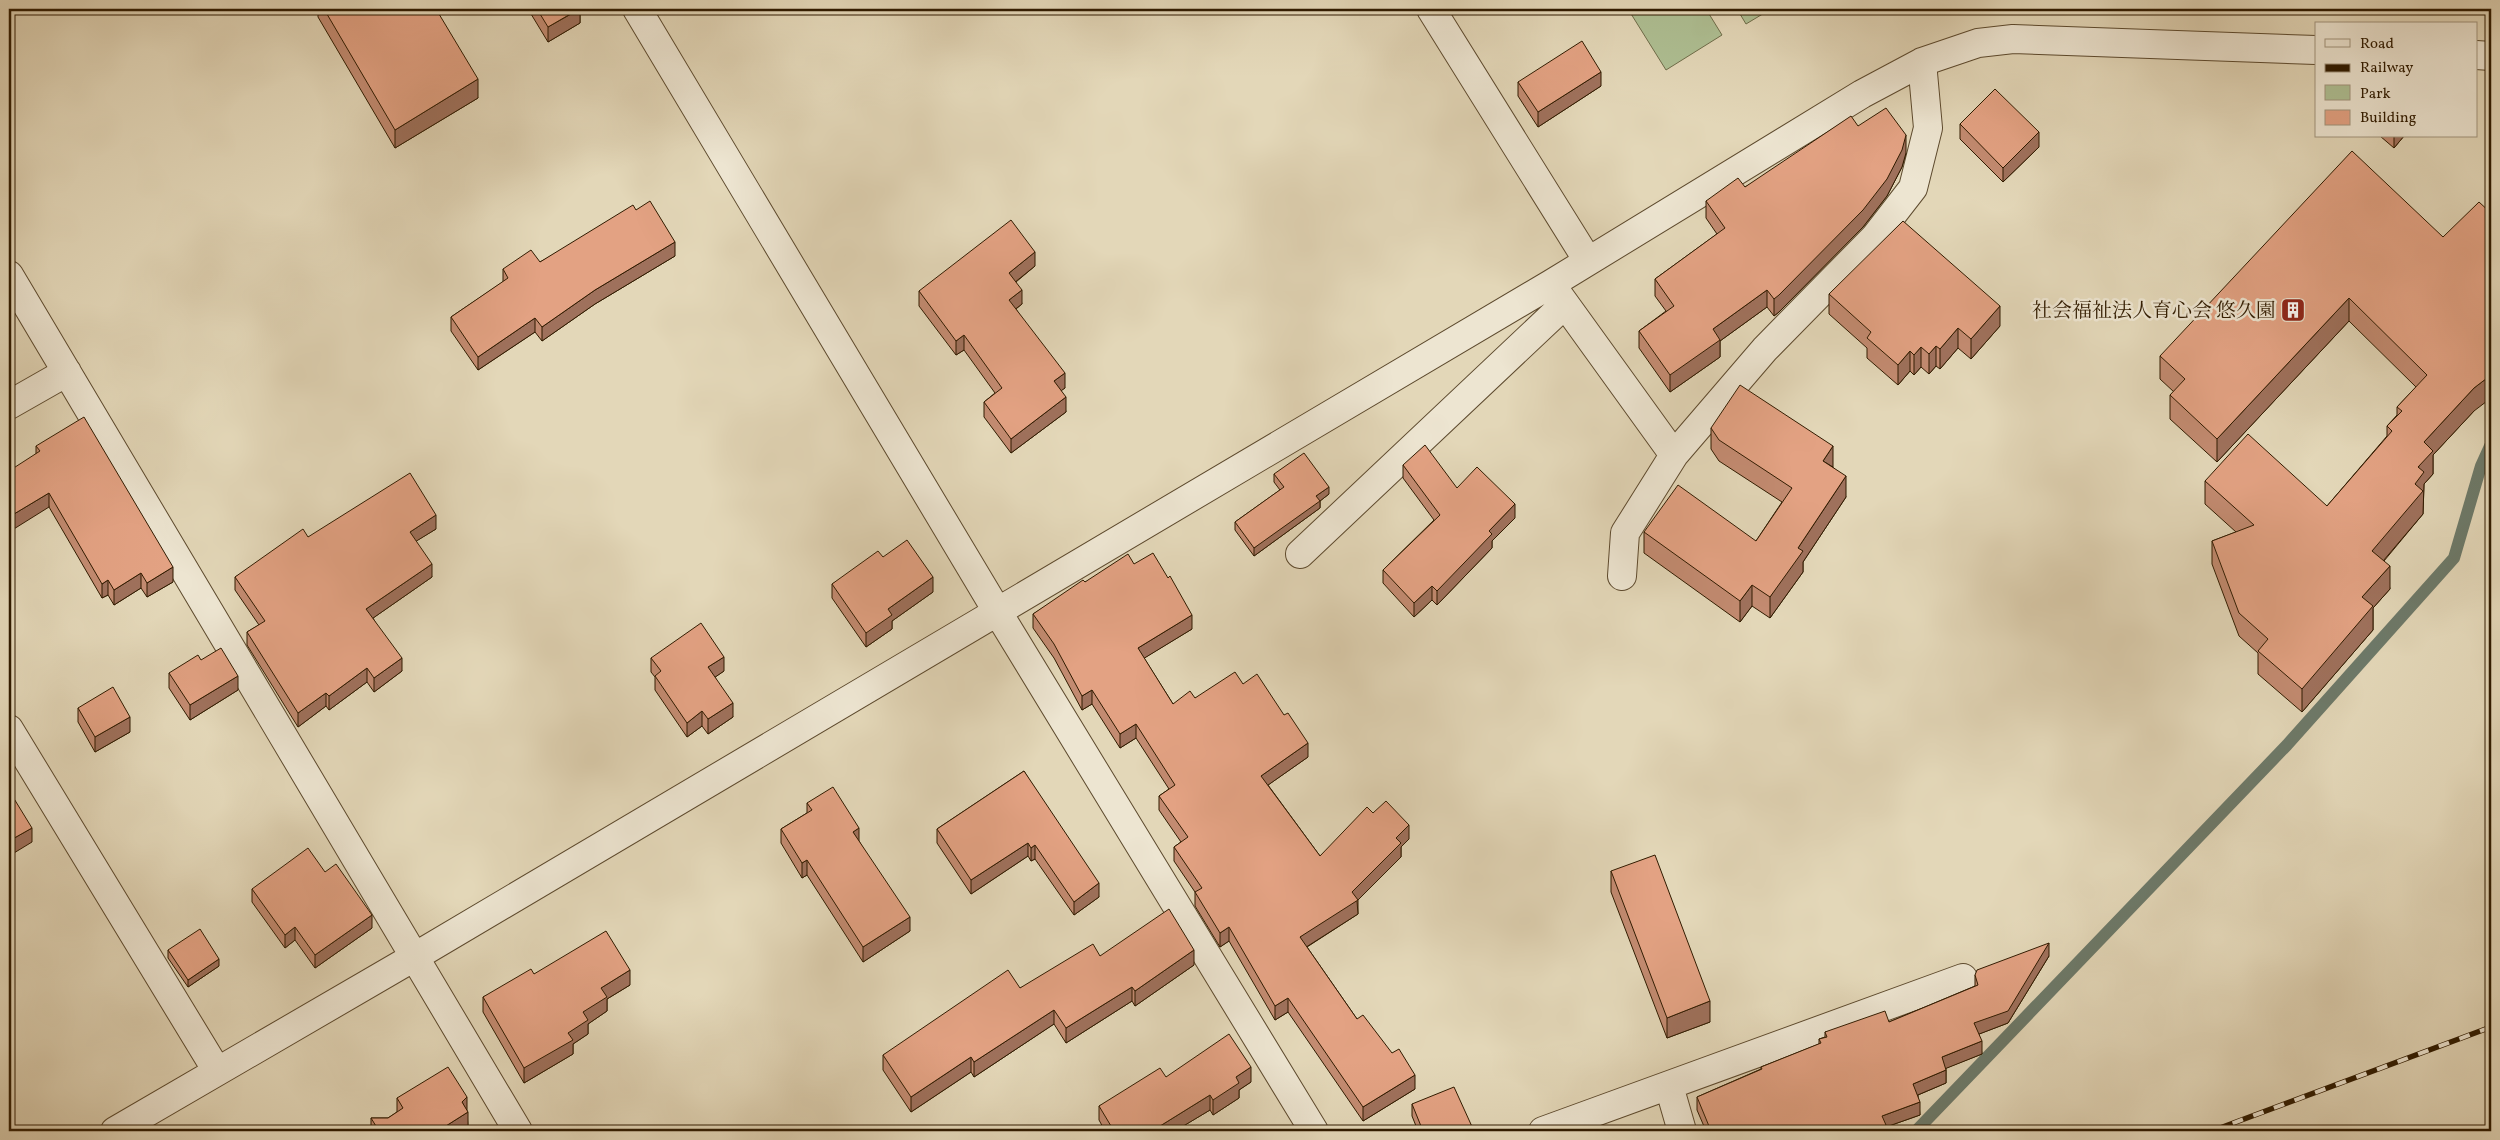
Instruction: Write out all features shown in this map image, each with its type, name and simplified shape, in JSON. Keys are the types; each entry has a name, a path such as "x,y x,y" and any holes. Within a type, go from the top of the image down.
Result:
{"street":[{"path":"638,9 997,611 1314,1131"},
{"path":"1431,9 1588,261"},
{"path":"1300,554 1558,294 1588,261 1862,94 1922,62 1978,43 2013,39 2315,50"},
{"path":"2478,55 2491,56"},
{"path":"1622,576 1625,533 1674,455 1765,349 1874,237 1913,188 1928,128 1922,62"},
{"path":"9,275 416,956 518,1131"},
{"path":"115,1131 416,956 997,611 1558,294"},
{"path":"1558,294 1674,455"},
{"path":"9,405 67,372"},
{"path":"9,729 217,1072"},
{"path":"1543,1131 1963,978"},
{"path":"1669,1086 1682,1131"}],"green space":[{"path":"1628,9 1706,9 1722,35 1666,70"},
{"path":"1737,9 1771,9 1746,24"}],"building":[{"path":"324,9 436,9 478,79 395,130"},
{"path":"537,9 579,9 548,27"},
{"path":"1582,41 1601,72 1538,112 1518,82"},
{"path":"1995,89 2039,132 2003,168 1960,124"},
{"path":"1886,108 1906,135 1902,150 1887,179 1863,210 1779,295 1774,299 1767,290 1713,329 1720,340 1670,375 1639,331 1674,306 1655,279 1725,228 1706,201 1738,178 1745,187 1851,116 1858,126"},
{"path":"2352,151 2443,237 2479,202 2491,213 2491,375 2474,388 2424,442 2433,451 2418,467 2424,472 2415,484 2423,491 2372,551 2390,566 2362,597 2373,606 2302,689 2258,651 2268,639 2239,613 2212,541 2254,525 2205,481 2248,434 2327,506 2392,431 2387,426 2402,411 2397,407 2427,375 2349,298 2217,439 2170,395 2185,379 2160,356"},
{"path":"650,201 675,242 595,290 542,327 535,318 478,357 451,317 508,278 503,269 531,250 540,262 633,205 636,210"},
{"path":"1011,220 1035,252 1009,273 1022,290 1009,300 1065,373 1054,381 1066,397 1011,439 984,402 1002,388 964,335 956,341 919,291"},
{"path":"1903,221 2000,306 1971,339 1958,328 1940,349 1936,346 1929,354 1921,347 1914,355 1910,351 1898,365 1867,338 1871,332 1829,294"},
{"path":"1740,385 1833,446 1823,461 1846,476 1798,548 1803,551 1770,597 1752,585 1740,601 1644,532 1678,485 1756,541 1792,488 1719,440 1711,428"},
{"path":"84,417 173,567 147,583 141,573 114,590 108,580 102,584 49,493 9,517 9,471 40,451 36,446"},
{"path":"1425,445 1457,488 1477,467 1515,504 1489,531 1492,534 1437,591 1432,586 1414,603 1383,570 1440,515 1403,465"},
{"path":"1304,453 1329,487 1316,496 1320,501 1254,548 1235,522 1284,487 1274,474"},
{"path":"410,473 436,515 410,532 432,564 366,609 402,658 374,678 367,668 329,696 326,693 298,713 247,632 265,621 235,577 303,529 308,537"},
{"path":"907,540 933,577 888,609 892,615 866,633 832,584 878,551 883,557"},
{"path":"1153,553 1168,578 1170,576 1192,615 1138,648 1173,704 1190,691 1195,698 1235,672 1243,684 1257,674 1284,715 1288,713 1308,743 1261,776 1320,856 1367,807 1373,813 1386,801 1409,825 1396,838 1401,843 1352,892 1358,900 1300,937 1357,1019 1363,1015 1392,1053 1399,1049 1415,1075 1363,1107 1288,998 1275,1006 1229,927 1220,933 1195,892 1202,888 1174,847 1188,837 1159,796 1175,785 1136,724 1120,734 1092,690 1082,696 1054,644 1033,614 1083,580 1085,582 1128,554 1134,564"},
{"path":"701,623 724,657 708,667 733,703 708,719 702,711 687,723 655,676 661,671 651,658"},
{"path":"221,648 238,676 190,705 169,673 198,655 201,660"},
{"path":"113,687 130,717 95,737 78,708"},
{"path":"1024,771 1099,883 1074,902 1035,845 1031,848 1028,843 971,880 937,829"},
{"path":"833,787 859,828 853,832 910,917 863,947 807,860 802,863 781,829 812,810 807,803"},
{"path":"13,797 32,828 9,841 9,799"},
{"path":"308,848 325,872 336,864 372,915 315,955 295,927 285,935 252,889"},
{"path":"1655,855 1710,1001 1667,1018 1611,871"},
{"path":"1169,909 1194,950 1135,991 1132,987 1066,1028 1054,1010 974,1062 971,1057 911,1097 883,1055 1008,970 1020,988 1093,944 1100,956"},
{"path":"200,929 219,959 188,980 168,950"},
{"path":"606,931 630,970 601,988 607,997 583,1012 588,1020 568,1033 573,1040 524,1068 483,997 531,969 534,974"},
{"path":"2049,943 2008,1011 1974,1023 1982,1041 1942,1057 1946,1070 1913,1084 1920,1102 1882,1116 1886,1125 1871,1131 1711,1131 1697,1097 1762,1069 1761,1067 1821,1043 1819,1039 1827,1037 1825,1032 1885,1011 1889,1022 1978,985 1975,975 1977,970"},
{"path":"1229,1034 1251,1067 1236,1077 1239,1083 1213,1100 1210,1095 1152,1131 1114,1131 1099,1106 1160,1068 1166,1077"},
{"path":"448,1067 467,1097 462,1102 468,1112 438,1131 379,1131 371,1118 388,1118 403,1108 397,1098"},
{"path":"1454,1087 1474,1131 1423,1131 1412,1104"}],"waterway":[{"path":"1916,1131 2287,745 2454,558 2481,466 2491,444"}],"railway":[{"path":"2212,1131 2491,1027"}],"place":[{"name":"社会福祉法人育心会 悠久園","path":"2293,310"}]}
